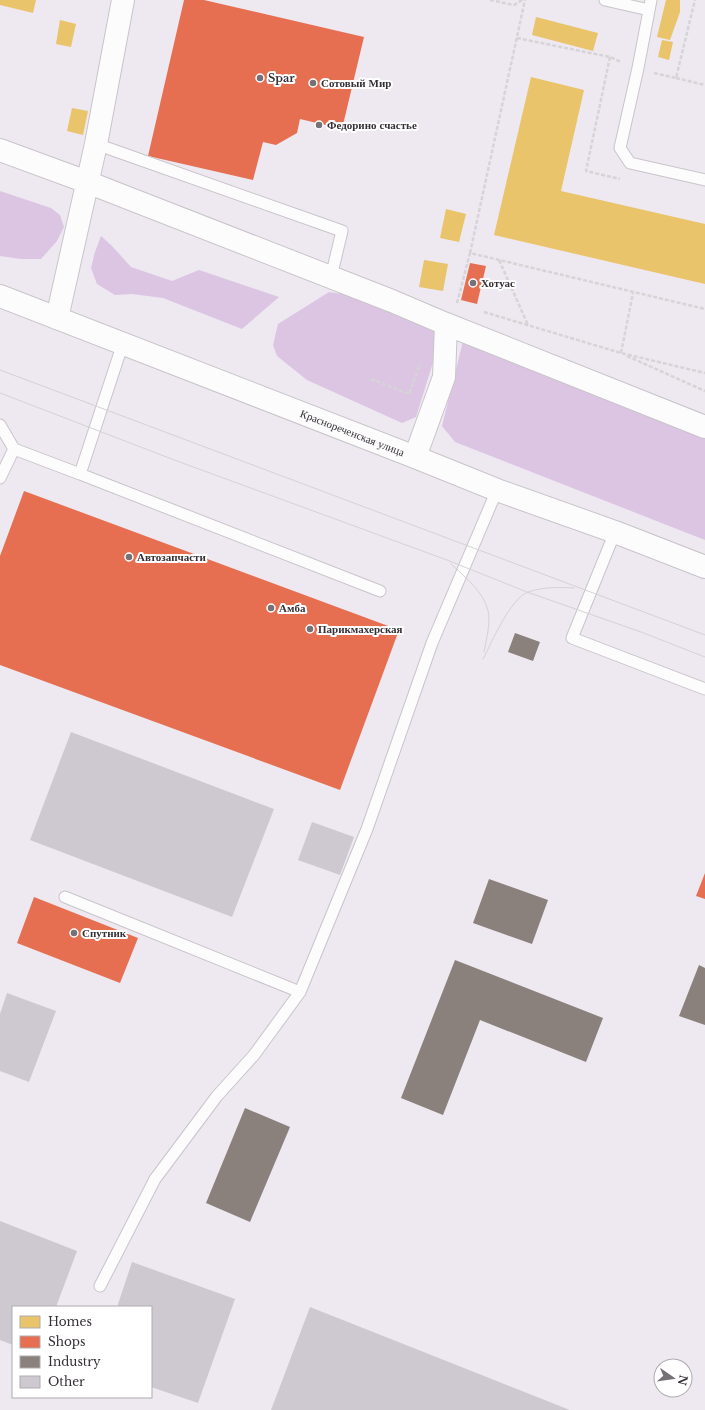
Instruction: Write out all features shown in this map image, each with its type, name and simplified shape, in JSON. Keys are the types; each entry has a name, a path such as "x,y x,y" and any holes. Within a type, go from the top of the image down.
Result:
{"street":[{"path":"57,318 96,144 123,0"},
{"path":"0,150 87,182 392,301 450,317 705,427"},
{"name":"Краснореченская улица","path":"0,296 497,490 615,532 705,567"},
{"path":"415,457 444,377 450,317"}],"lane":[{"path":"605,0 650,5 620,148 630,163 705,180"},
{"path":"96,144 342,231 331,277"},
{"path":"80,474 123,343"},
{"path":"0,425 14,449 380,591"},
{"path":"0,478 14,449"},
{"path":"100,1286 155,1180 217,1096 254,1055 300,992 367,830 432,643 497,490"},
{"path":"615,532 572,638 705,689"},
{"path":"65,897 300,992"}],"path":[{"path":"490,0 514,5 522,0"},
{"path":"450,317 457,303 470,253 525,0"},
{"path":"676,78 695,0"},
{"path":"517,38 610,57 638,68 705,85"},
{"path":"470,253 705,309"},
{"path":"499,260 528,326"},
{"path":"621,353 633,293"},
{"path":"457,303 464,305"},
{"path":"478,310 621,353 705,373"},
{"path":"621,353 705,390"},
{"path":"371,379 409,394 422,357"}],"shaded area":[{"path":"0,191 51,208 60,215 64,227 57,241 41,259 21,259 0,256"},
{"path":"101,236 131,267 172,281 199,270 279,297 242,329 163,298 132,294 115,295 97,284 91,268"},
{"path":"329,292 343,294 432,327 440,340 416,417 402,423 307,380 277,356 273,345 278,324"},
{"path":"463,341 705,432 705,540 455,442 442,426"}],"building: Homes":[{"path":"0,0 36,0 33,13 0,5"},
{"path":"666,0 680,0 680,12 670,40 657,37"},
{"path":"536,17 598,33 593,51 532,35"},
{"path":"60,20 76,24 71,47 56,44"},
{"path":"662,40 673,42 669,60 658,57"},
{"path":"531,77 584,90 561,191 705,224 705,284 494,235"},
{"path":"72,108 88,111 83,135 67,131"},
{"path":"446,209 466,214 459,242 440,238"},
{"path":"424,260 448,264 443,291 419,287"}],"building: Shops":[{"name":"Spar","path":"184,0 204,0 364,37 342,129 300,119 297,133 276,145 263,142 253,180 148,156"},
{"name":"Хотуас","path":"470,263 486,266 477,304 461,300"},
{"path":"24,491 399,630 340,790 0,665 0,556"},
{"path":"705,873 705,899 696,896"},
{"path":"34,897 138,938 120,983 17,943"}],"building: Industry":[{"path":"515,633 540,642 533,661 508,652"},
{"path":"489,879 548,900 532,944 473,923"},
{"path":"455,960 603,1018 586,1062 480,1020 443,1115 401,1098"},
{"path":"699,965 705,968 705,1025 679,1016"},
{"path":"245,1108 290,1127 250,1222 206,1203"}],"building: Other":[{"path":"71,732 274,809 232,917 30,840"},
{"path":"312,822 354,837 340,875 298,860"},
{"path":"7,993 56,1011 29,1082 0,1071 0,1014"},
{"path":"0,1221 77,1251 56,1306 12,1306 12,1345 0,1340"},
{"path":"132,1262 235,1299 198,1403 152,1387 152,1306 117,1306"},
{"path":"310,1307 570,1410 271,1410"}],"tram line":[{"path":"0,370 705,635"},
{"path":"0,393 177,461 705,657"},
{"path":"451,564 476,588 485,603 489,619 484,652"},
{"path":"483,659 508,612 521,596 528,592 545,588 574,588"}],"place":[{"name":"Spar","path":"260,78"},
{"name":"Сотовый Мир","path":"313,83"},
{"name":"Федорино счастье","path":"319,125"},
{"name":"Хотуас","path":"473,283"},
{"name":"Автозапчасти","path":"129,557"},
{"name":"Амба","path":"271,608"},
{"name":"Парикмахерская","path":"310,629"},
{"name":"Спутник","path":"74,933"}]}
